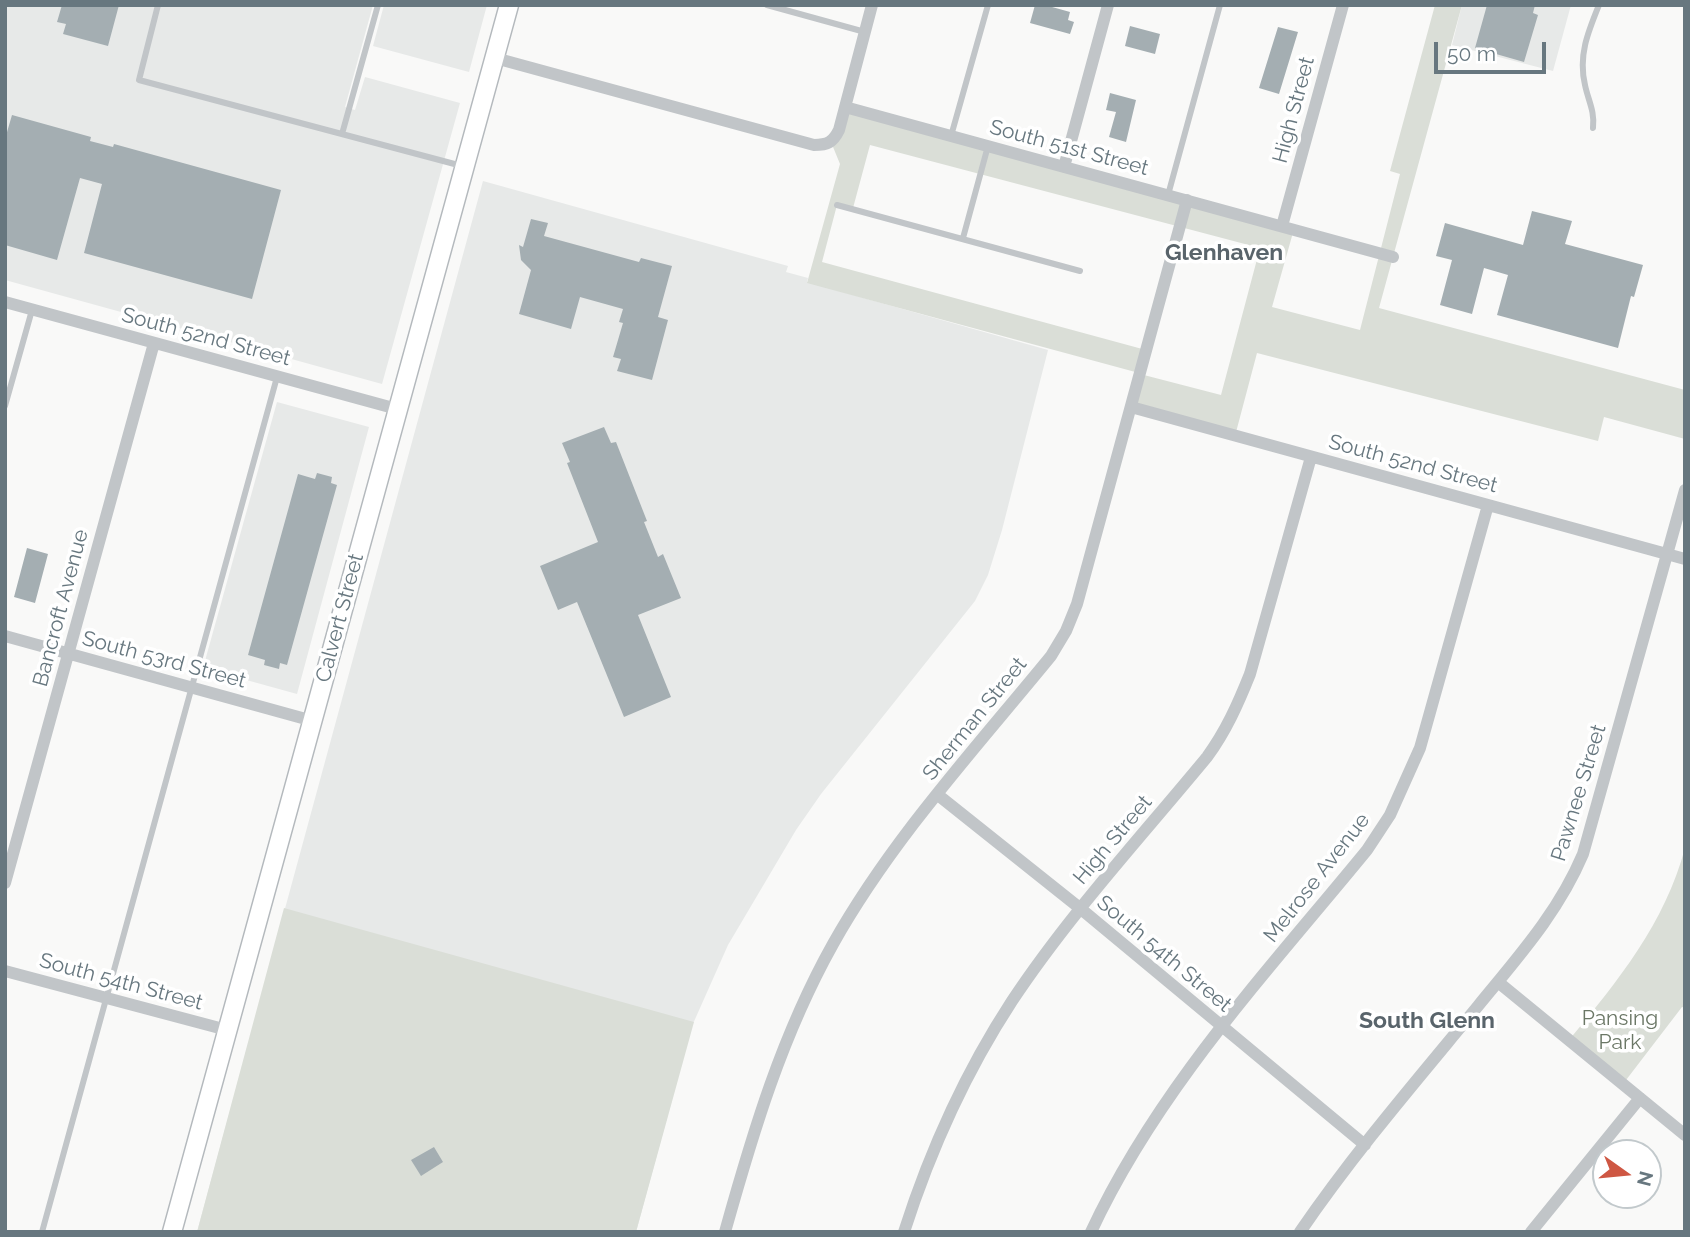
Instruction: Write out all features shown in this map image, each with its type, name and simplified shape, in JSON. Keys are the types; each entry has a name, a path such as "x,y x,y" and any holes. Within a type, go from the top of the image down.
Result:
{"street":[{"name":"Calvert Street","path":"172,1232 509,5"},
{"path":"495,58 814,145 831,142 839,130 872,5"},
{"path":"1064,167 1108,5"},
{"name":"High Street","path":"1282,226 1343,5"},
{"name":"South 51st Street","path":"845,107 1393,257"},
{"name":"Sherman Street","path":"725,1232 762,1103 782,1050 807,994 834,944 895,848 1051,656 1066,631 1077,604 1187,200"},
{"name":"South 52nd Street","path":"5,302 397,410"},
{"name":"Bancroft Avenue","path":"5,883 154,343"},
{"name":"South 52nd Street","path":"1131,407 1685,559"},
{"name":"High Street","path":"904,1232 936,1143 982,1050 1040,960 1223,735 1250,674 1311,457"},
{"name":"Pawnee Street","path":"1300,1232 1325,1194 1559,903 1583,854 1685,490"},
{"name":"Melrose Avenue","path":"1091,1232 1118,1178 1179,1082 1367,850 1390,815 1420,748 1488,505"},
{"name":"South 53rd Street","path":"5,636 313,721"},
{"name":"South 54th Street","path":"938,795 1081,909 1365,1145"},
{"name":"South 54th Street","path":"5,971 227,1030"},
{"path":"1498,982 1685,1135"},
{"path":"1531,1232 1640,1098"}],"lane":[{"path":"158,5 139,80 464,167"},
{"path":"342,134 378,5"},
{"path":"767,5 865,32"},
{"path":"951,136 988,5"},
{"path":"1168,195 1220,5"},
{"path":"1593,128 1594,118 1585,88 1582,61 1588,32 1600,5"},
{"path":"963,239 988,146"},
{"path":"837,205 1080,271"},
{"path":"5,406 32,310"},
{"path":"42,1232 277,377"}],"shaded area":[{"path":"5,5 373,5 345,107 355,110 365,77 460,103 382,384 5,280"},
{"path":"384,5 487,5 469,72 373,46"},
{"path":"1462,5 1571,5 1553,71 1452,45"},
{"path":"483,181 788,266 786,272 808,278 807,282 1048,350 1002,530 988,575 975,601 821,794 796,830 728,945 692,1026 636,1232 197,1232"},
{"path":"277,402 369,427 297,694 203,668"}],"green space":[{"path":"1435,5 1462,5 1379,308 1685,390 1685,439 1604,417 1598,441 1257,353 1235,436 1131,407 1139,373 807,283 840,164 831,142 845,107 1294,229 1272,307 1360,330 1400,174 1390,171","holes":["870,145 1260,248 1221,395 1140,374 1146,350 822,262 837,205 853,208"]},
{"name":"Pansing Park","path":"1685,848 1685,1008 1682,1007 1623,1084 1569,1040 1638,950 1665,901"},
{"path":"284,908 694,1022 636,1232 197,1232"}],"building":[{"path":"62,5 119,5 108,46 63,34 66,24 57,22"},
{"path":"1035,5 1070,12 1068,20 1074,22 1070,34 1030,23"},
{"path":"1487,5 1535,5 1533,13 1538,15 1524,62 1475,48"},
{"path":"1130,26 1160,34 1155,54 1125,46"},
{"path":"1278,27 1298,32 1279,94 1259,88"},
{"path":"1110,93 1136,100 1126,142 1109,137 1116,112 1106,110"},
{"path":"12,115 91,137 90,141 113,147 114,144 281,190 252,299 84,253 102,184 80,178 57,260 5,245 5,139"},
{"path":"1532,211 1572,221 1565,244 1643,265 1634,297 1631,296 1618,348 1497,315 1508,275 1484,268 1472,314 1440,305 1452,260 1436,256 1445,223 1523,245"},
{"path":"531,219 548,223 544,236 639,262 641,258 672,266 658,317 668,320 652,380 617,371 621,359 613,357 623,323 619,322 623,309 580,297 571,329 519,314 531,270 521,260 519,245 523,247"},
{"path":"604,427 611,443 616,442 658,557 663,554 681,598 638,615 671,697 624,717 577,602 558,610 540,566 598,542 567,463 570,462 562,443"},
{"path":"317,473 332,477 331,483 337,485 287,665 280,663 279,669 264,665 265,660 248,655 298,474 315,479"},
{"path":"27,548 48,554 35,603 14,597"},
{"path":"434,1147 443,1162 421,1176 411,1160"}],"district":[{"name":"Glenhaven","path":"1224,253"},
{"name":"South Glenn","path":"1427,1021"}]}
